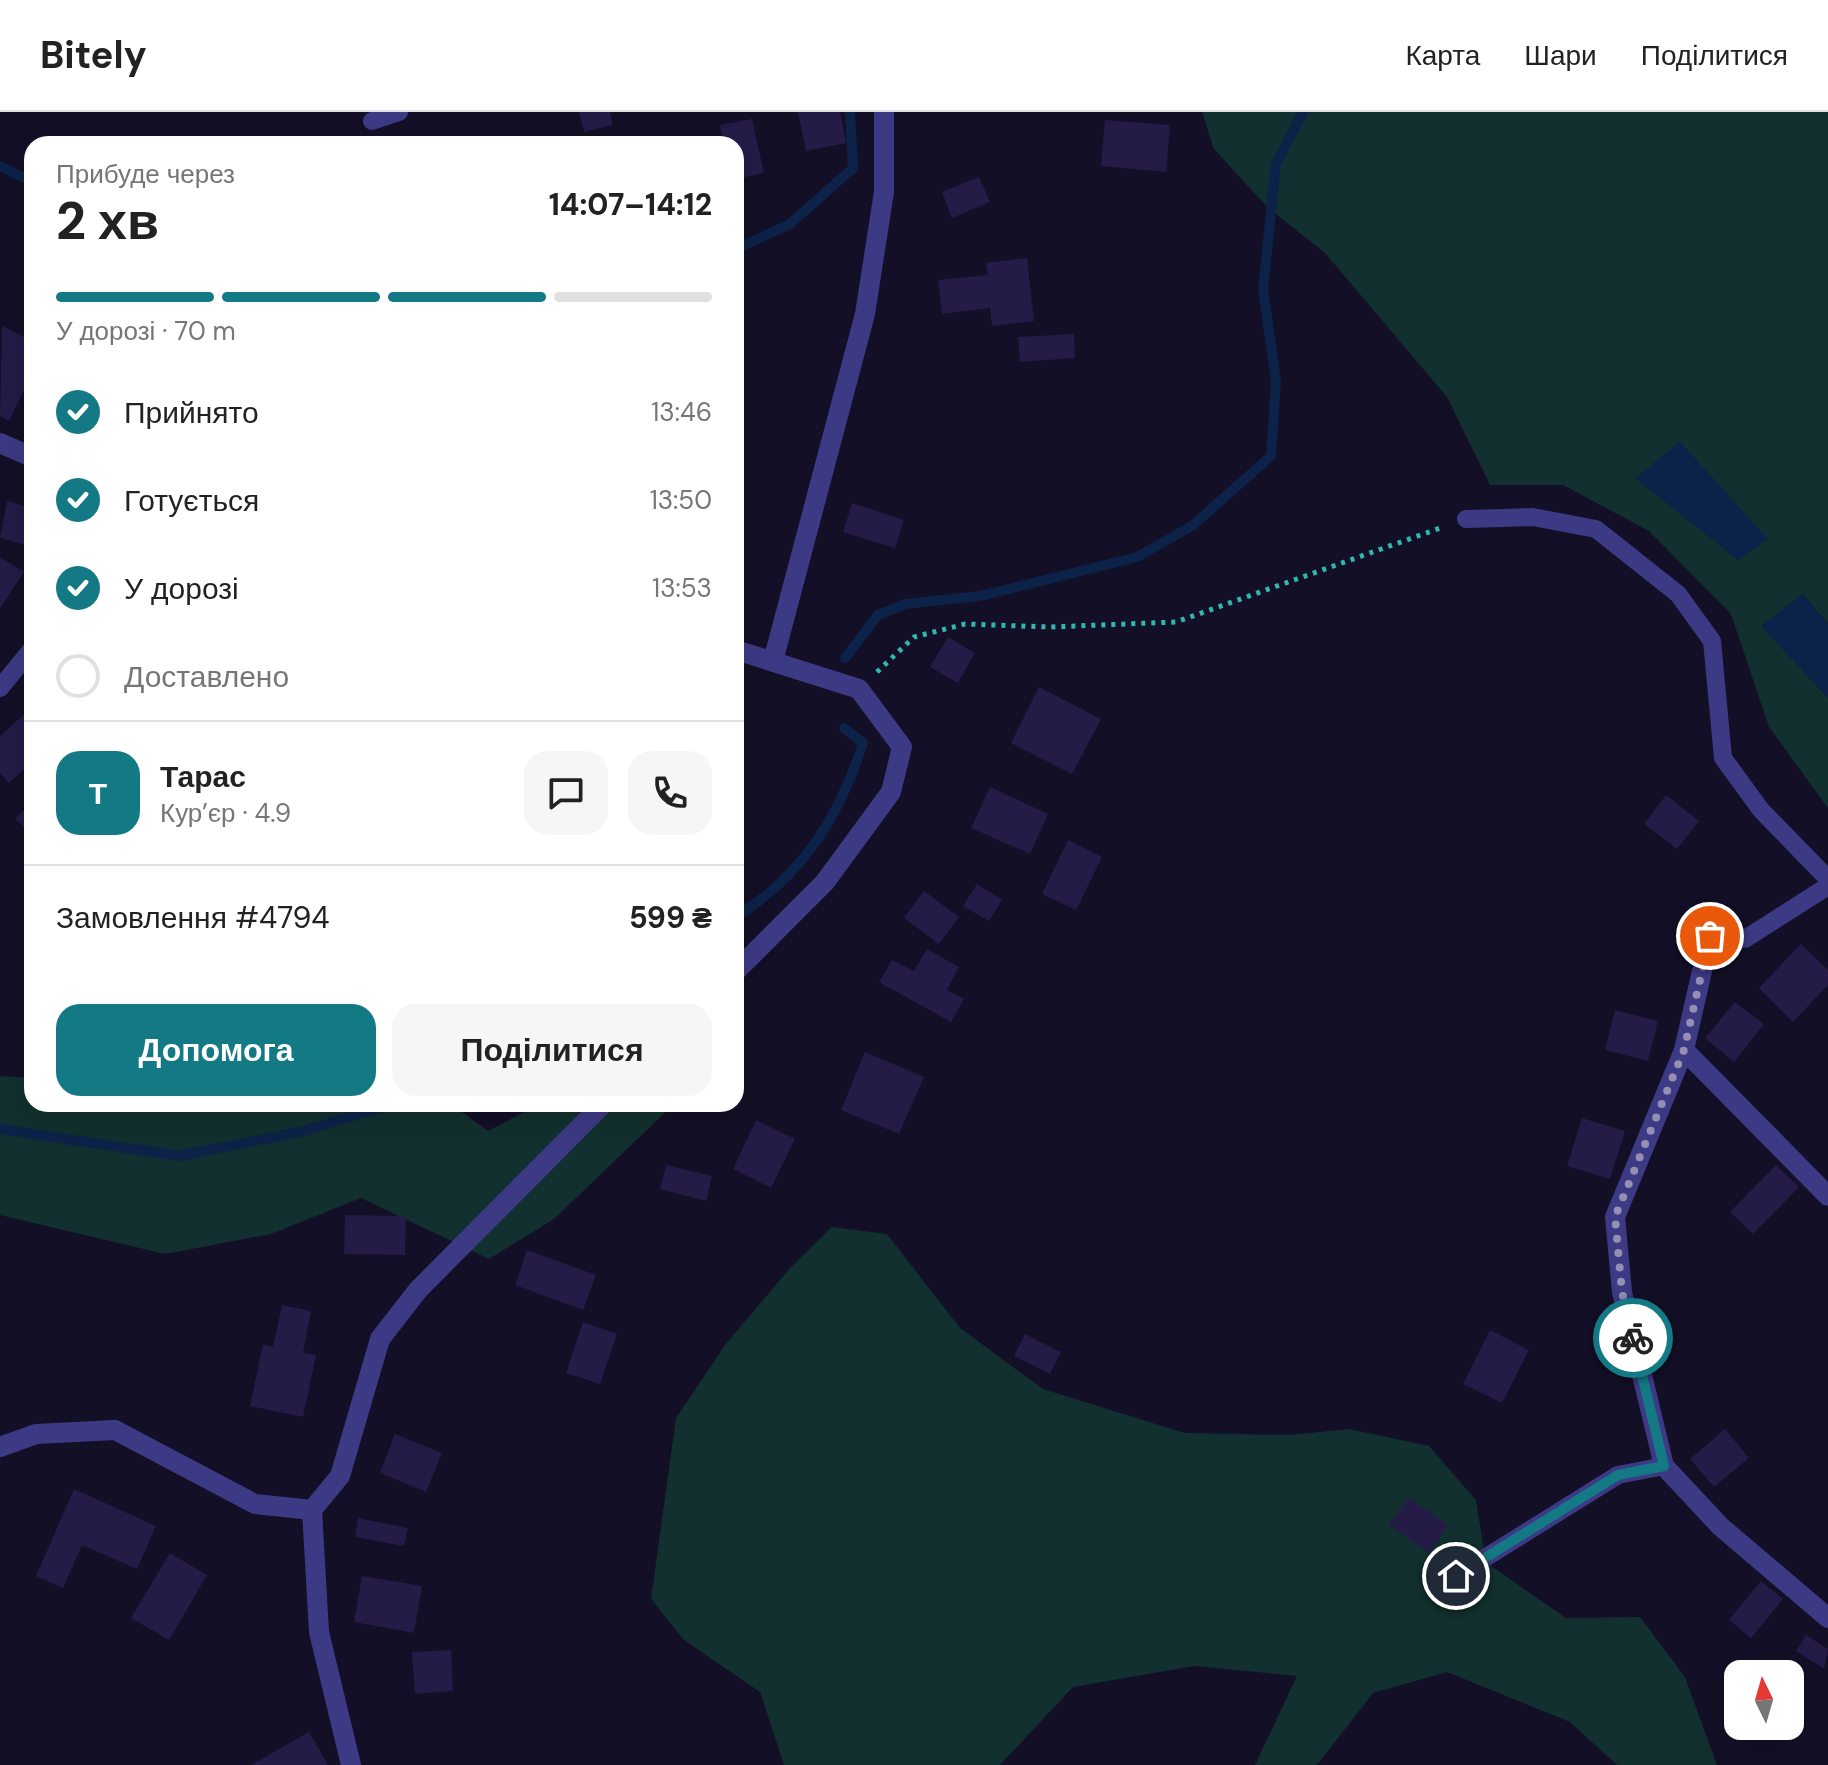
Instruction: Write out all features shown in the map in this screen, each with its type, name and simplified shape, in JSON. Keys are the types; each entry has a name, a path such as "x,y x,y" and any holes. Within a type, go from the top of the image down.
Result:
{"street":[{"path":"773,661 865,314 884,192 884,112"},
{"path":"0,443 24,454"},
{"path":"744,652 859,689 902,747 891,792 833,871 744,963"},
{"path":"1710,936 1684,1050 1615,1217 1622,1292 1664,1466 1721,1527 1828,1618"},
{"path":"1684,1050 1828,1196"},
{"path":"351,1765 319,1632 312,1510 340,1476 380,1339 418,1290 595,1112"},
{"path":"0,1447 36,1434 115,1430 255,1504 312,1510"}],"lane":[{"path":"372,121 399,112"},
{"path":"1466,519 1533,517 1596,529 1678,594 1712,641 1723,758 1761,810 1828,879"},
{"path":"0,688 24,659"},
{"path":"1710,936 1745,939 1828,886"},
{"path":"1456,1576 1618,1475 1664,1466"}],"path":[{"path":"859,689 914,637 965,624 1050,627 1176,622 1466,519"}],"green space":[{"path":"1202,112 1828,112 1828,624 1803,594 1762,626 1828,698 1828,808 1769,727 1731,614 1649,531 1563,485 1490,485 1447,397 1325,253 1268,208 1214,149"},
{"path":"0,1076 24,1078 24,1112 462,1112 488,1131 525,1112 666,1112 554,1219 489,1259 361,1198 271,1234 165,1254 0,1215"},
{"path":"832,1227 887,1234 960,1328 1043,1389 1185,1433 1290,1435 1349,1429 1429,1446 1476,1500 1485,1557 1491,1566 1566,1618 1640,1617 1685,1677 1717,1765 1617,1765 1570,1722 1447,1672 1373,1693 1317,1765 1255,1765 1297,1676 1194,1666 1073,1687 1000,1765 784,1765 760,1692 684,1640 651,1599 676,1418 725,1345 791,1267"}],"water":[{"path":"1680,442 1768,539 1738,560 1635,478"},
{"path":"1803,594 1828,624 1828,698 1761,626"}],"building":[{"path":"579,112 610,112 613,125 584,132"},
{"path":"798,112 840,112 846,143 806,151"},
{"path":"752,119 764,173 744,177 744,136 722,136 720,125"},
{"path":"1105,120 1170,125 1166,172 1101,166"},
{"path":"979,177 990,202 952,218 942,192"},
{"path":"1027,258 1034,321 992,326 990,308 942,314 938,280 988,275 986,263"},
{"path":"2,326 24,337 24,390 9,421 0,416"},
{"path":"1074,334 1075,358 1020,362 1018,337"},
{"path":"7,501 24,506 24,545 0,538"},
{"path":"852,503 904,520 895,548 843,532"},
{"path":"0,557 24,572 0,609"},
{"path":"948,637 975,653 958,683 930,667"},
{"path":"1039,687 1101,719 1072,774 1011,743"},
{"path":"24,714 24,769 9,783 0,773 0,736"},
{"path":"990,787 1048,814 1030,854 971,828"},
{"path":"1666,795 1699,821 1677,849 1644,824"},
{"path":"24,810 24,828 15,818"},
{"path":"1068,840 1102,857 1076,910 1042,894"},
{"path":"977,884 1002,900 989,921 963,906"},
{"path":"924,891 959,917 939,944 904,918"},
{"path":"1801,944 1828,970 1828,985 1793,1022 1759,988"},
{"path":"927,949 959,967 947,990 964,999 951,1022 879,982 892,960 914,971"},
{"path":"1735,1002 1764,1024 1734,1062 1705,1038"},
{"path":"1615,1010 1658,1021 1648,1061 1605,1050"},
{"path":"865,1052 924,1077 899,1134 841,1110"},
{"path":"1582,1118 1625,1131 1610,1179 1567,1166"},
{"path":"756,1120 795,1139 771,1188 733,1169"},
{"path":"666,1165 712,1176 706,1201 660,1189"},
{"path":"1776,1165 1799,1187 1753,1234 1730,1212"},
{"path":"345,1215 406,1216 405,1255 344,1254"},
{"path":"527,1250 596,1275 583,1310 515,1285"},
{"path":"282,1305 311,1311 303,1353 316,1355 303,1417 250,1406 263,1345 273,1347"},
{"path":"583,1322 617,1334 600,1384 566,1373"},
{"path":"1490,1330 1529,1350 1502,1403 1463,1384"},
{"path":"1025,1334 1061,1352 1050,1374 1014,1356"},
{"path":"1725,1429 1749,1458 1714,1487 1690,1459"},
{"path":"395,1434 442,1453 426,1492 380,1473"},
{"path":"74,1489 156,1526 137,1569 82,1545 63,1588 36,1576"},
{"path":"1409,1498 1448,1525 1429,1553 1389,1525"},
{"path":"358,1518 408,1528 404,1546 355,1537"},
{"path":"170,1553 207,1575 169,1640 131,1618"},
{"path":"362,1576 422,1586 414,1633 354,1622"},
{"path":"1761,1581 1783,1599 1751,1638 1729,1620"},
{"path":"1806,1635 1828,1649 1824,1669 1796,1651"},
{"path":"451,1650 453,1691 415,1694 412,1652"},
{"path":"309,1732 328,1765 251,1765"}],"waterway":[{"path":"744,245 790,224 853,168 850,112"},
{"path":"845,658 878,615 905,604 980,596 1137,557 1192,526 1271,456 1276,381 1263,289 1276,164 1303,112"},
{"path":"0,166 24,178"},
{"path":"744,911 800,863 830,819 863,743 844,728"},
{"path":"0,1129 179,1156 304,1131 365,1112"}],"way so far":[{"path":"1633,1338 1622,1292 1615,1217 1684,1050 1710,936"}],"route":[{"path":"1456,1576 1618,1475 1664,1466 1633,1338"}]}
